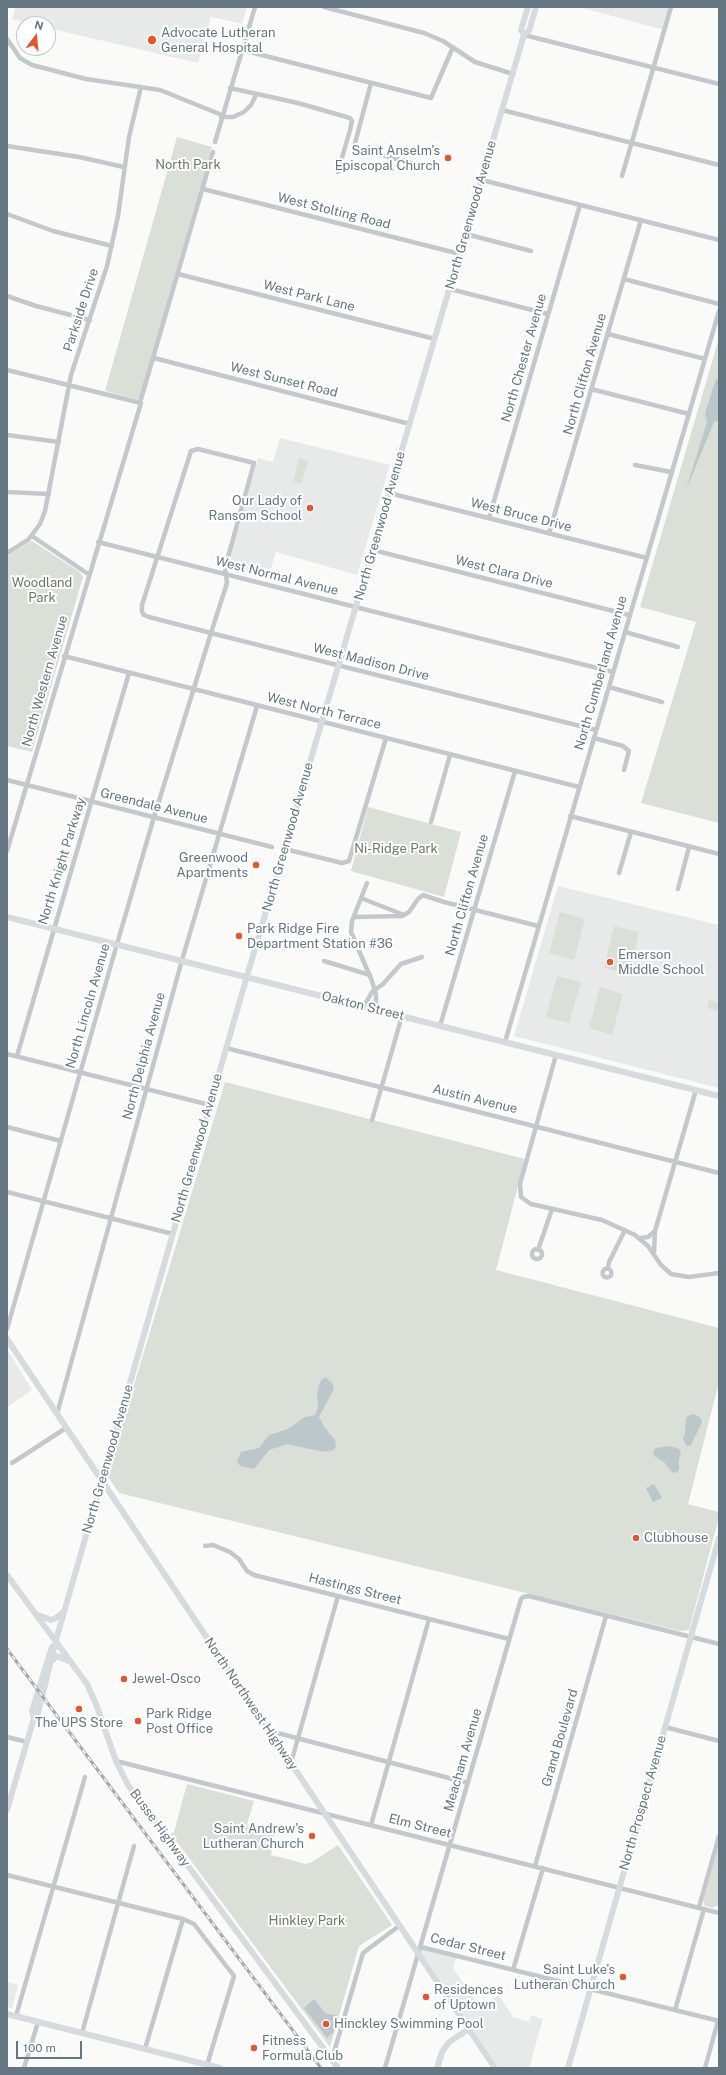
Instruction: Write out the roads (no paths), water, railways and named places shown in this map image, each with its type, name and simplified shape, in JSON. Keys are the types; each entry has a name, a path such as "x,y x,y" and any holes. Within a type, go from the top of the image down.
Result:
{"main road":[{"name":"North Greenwood Avenue","path":"524,35 521,30 528,7"},
{"name":"North Greenwood Avenue","path":"7,1810 34,1718 38,1712 64,1611 247,976 524,35 529,31 536,7"},
{"name":"Oakton Street","path":"7,917 247,976 719,1096"},
{"name":"North Northwest Highway","path":"7,1339 495,2068"},
{"name":"North Prospect Avenue","path":"568,2068 719,1538"},
{"name":"Busse Highway","path":"7,1574 87,1684 96,1704 116,1761 128,1785 338,2068"},
{"path":"36,1614 51,1620 56,1618 64,1611"},
{"name":"North Greenwood Avenue","path":"34,1718 32,1711 51,1648 56,1640"},
{"path":"52,1661 55,1657 60,1656 72,1662"},
{"path":"7,2014 207,2066 220,2068"},
{"path":"437,2068 442,2052 449,2042 469,2029"}],"street":[{"path":"215,142 255,7"},
{"path":"324,7 433,36 475,62 513,74"},
{"path":"622,176 671,7"},
{"path":"524,35 719,84"},
{"path":"7,40 20,58 32,65 86,79 160,90 222,116 233,117 244,112 251,106 256,95"},
{"path":"242,50 430,98 453,47"},
{"path":"371,82 354,147 415,164"},
{"name":"Parkside Drive","path":"32,536 43,518 73,369 90,320 112,246 118,216 124,168 141,87"},
{"path":"230,88 256,95 298,103 350,118 352,121 338,172"},
{"path":"502,110 631,144 719,165"},
{"path":"350,130 358,131"},
{"path":"7,146 79,157 124,168"},
{"name":"North Western Avenue","path":"7,849 88,574 154,358 213,152"},
{"path":"482,180 719,240"},
{"name":"West Stolting Road","path":"203,189 460,254"},
{"name":"North Chester Avenue","path":"489,518 580,205"},
{"path":"7,214 53,231 112,246"},
{"name":"North Clifton Avenue","path":"549,533 641,220"},
{"path":"466,234 532,251"},
{"name":"West Park Lane","path":"178,274 435,339"},
{"path":"624,279 719,304"},
{"path":"450,289 548,314"},
{"path":"7,296 36,306 90,320"},
{"name":"North Cumberland Avenue","path":"505,1042 719,311"},
{"path":"608,334 705,359"},
{"name":"West Sunset Road","path":"154,358 410,424"},
{"path":"7,370 141,401"},
{"path":"592,389 689,414"},
{"path":"7,435 59,442"},
{"name":"North Lincoln Avenue","path":"7,1329 154,817 227,583 225,568 254,463 198,449 193,450 188,455 157,557"},
{"path":"635,465 671,472"},
{"path":"7,492 49,494"},
{"name":"West Bruce Drive","path":"389,493 646,558"},
{"path":"7,553 23,544 32,536 88,574"},
{"name":"West Normal Avenue","path":"98,542 613,672"},
{"name":"West Clara Drive","path":"373,550 630,615"},
{"name":"West Madison Drive","path":"157,557 142,605 142,612 149,617 596,730"},
{"path":"625,632 678,647"},
{"name":"West North Terrace","path":"64,656 579,787"},
{"name":"North Knight Parkway","path":"17,1056 128,672"},
{"path":"609,687 662,702"},
{"name":"North Delphia Avenue","path":"57,1414 182,960 257,706"},
{"path":"285,849 342,863 347,862 350,858 386,738"},
{"path":"594,738 627,748 629,754 624,770"},
{"path":"431,822 450,755"},
{"name":"North Clifton Avenue","path":"440,1026 515,771"},
{"name":"Greendale Avenue","path":"7,780 272,847"},
{"path":"570,816 719,854"},
{"path":"619,873 631,832"},
{"path":"678,889 689,847"},
{"path":"367,882 354,917 351,932 370,975 376,995 376,1009"},
{"path":"354,917 405,915 424,895 474,910 538,926"},
{"path":"361,898 405,915"},
{"path":"364,1006 374,990 384,984 401,964 422,957"},
{"path":"324,961 370,975"},
{"path":"372,1120 402,1016"},
{"name":"Austin Avenue","path":"226,1048 719,1173"},
{"path":"7,1054 210,1105"},
{"path":"556,1055 520,1184 521,1197 531,1204 594,1218 625,1230 640,1238 666,1270 676,1276 695,1277 719,1273"},
{"path":"654,1254 653,1243 655,1232 696,1090"},
{"path":"7,1127 61,1141"},
{"path":"7,1192 173,1234"},
{"path":"538,1250 552,1209"},
{"path":"608,1268 609,1262 625,1230"},
{"path":"640,1238 648,1237 655,1232"},
{"path":"12,1463 66,1428"},
{"name":"Hastings Street","path":"205,1546 213,1545 230,1552 239,1560 249,1573 509,1639"},
{"path":"291,1763 338,1596"},
{"name":"Meacham Avenue","path":"385,2068 520,1601 523,1596 606,1616"},
{"path":"606,1616 719,1644"},
{"name":"Grand Boulevard","path":"535,1866 606,1616"},
{"path":"371,1825 429,1619"},
{"path":"665,1727 719,1742"},
{"path":"270,1731 468,1783"},
{"path":"7,1737 27,1742"},
{"name":"Elm Street","path":"116,1761 719,1913"},
{"path":"16,2016 85,1777"},
{"path":"699,1907 719,1836"},
{"path":"82,2033 134,1846"},
{"path":"513,1970 543,1868"},
{"path":"7,1875 183,1919 194,1924 234,1976 207,2066"},
{"path":"675,2010 704,1909"},
{"path":"145,2049 183,1919"},
{"path":"332,2059 363,1953 399,1926"},
{"name":"Cedar Street","path":"421,1947 719,2021"},
{"path":"705,2068 719,2021"},
{"path":"24,2068 38,2022"}],"railway":[{"path":"7,1649 321,2068"}],"place":[{"name":"Advocate Lutheran General Hospital","path":"152,40"},
{"name":"Saint Anselm's Episcopal Church","path":"448,158"},
{"name":"Our Lady of Ransom School","path":"310,508"},
{"name":"Greenwood Apartments","path":"256,865"},
{"name":"Park Ridge Fire Department Station #36","path":"239,936"},
{"name":"Emerson Middle School","path":"610,962"},
{"name":"Clubhouse","path":"636,1538"},
{"name":"Jewel-Osco","path":"124,1679"},
{"name":"The UPS Store","path":"79,1709"},
{"name":"Park Ridge Post Office","path":"138,1721"},
{"name":"Saint Andrew's Lutheran Church","path":"312,1836"},
{"name":"Saint Luke's Lutheran Church","path":"623,1977"},
{"name":"Residences of Uptown","path":"426,1997"},
{"name":"Hinckley Swimming Pool","path":"326,2024"},
{"name":"Fitness Formula Club","path":"254,2048"}],"park label":[{"name":"North Park","path":"188,165"},
{"name":"Woodland Park","path":"42,590"},
{"name":"Ni-Ridge Park","path":"396,849"},
{"name":"Hinkley Park","path":"307,1921"}]}
